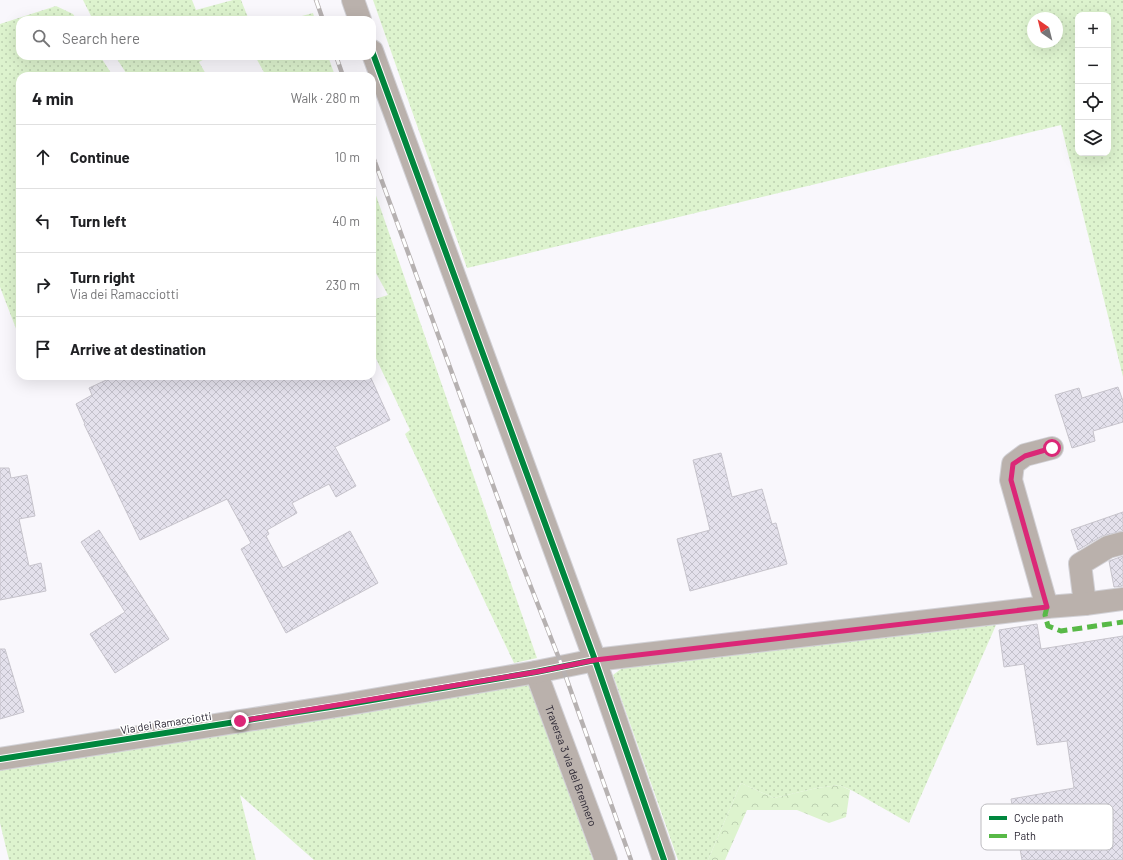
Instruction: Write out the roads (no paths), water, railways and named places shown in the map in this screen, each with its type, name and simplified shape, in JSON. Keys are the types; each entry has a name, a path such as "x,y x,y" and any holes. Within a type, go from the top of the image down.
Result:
{"street":[{"path":"353,0 359,16"},
{"path":"375,60 595,660 664,860"},
{"path":"1047,607 1011,480 1013,464 1025,456 1052,448"},
{"path":"1085,604 1080,564 1108,547 1123,543"},
{"name":"Via dei Ramacciotti","path":"0,759 336,706 536,672 595,660 1123,599"},
{"name":"Traversa 3 via del Brennero","path":"536,672 606,860"}],"railway":[{"path":"316,0 322,16"},
{"path":"337,60 342,72"},
{"path":"376,165 520,559 562,666 631,860"}]}
